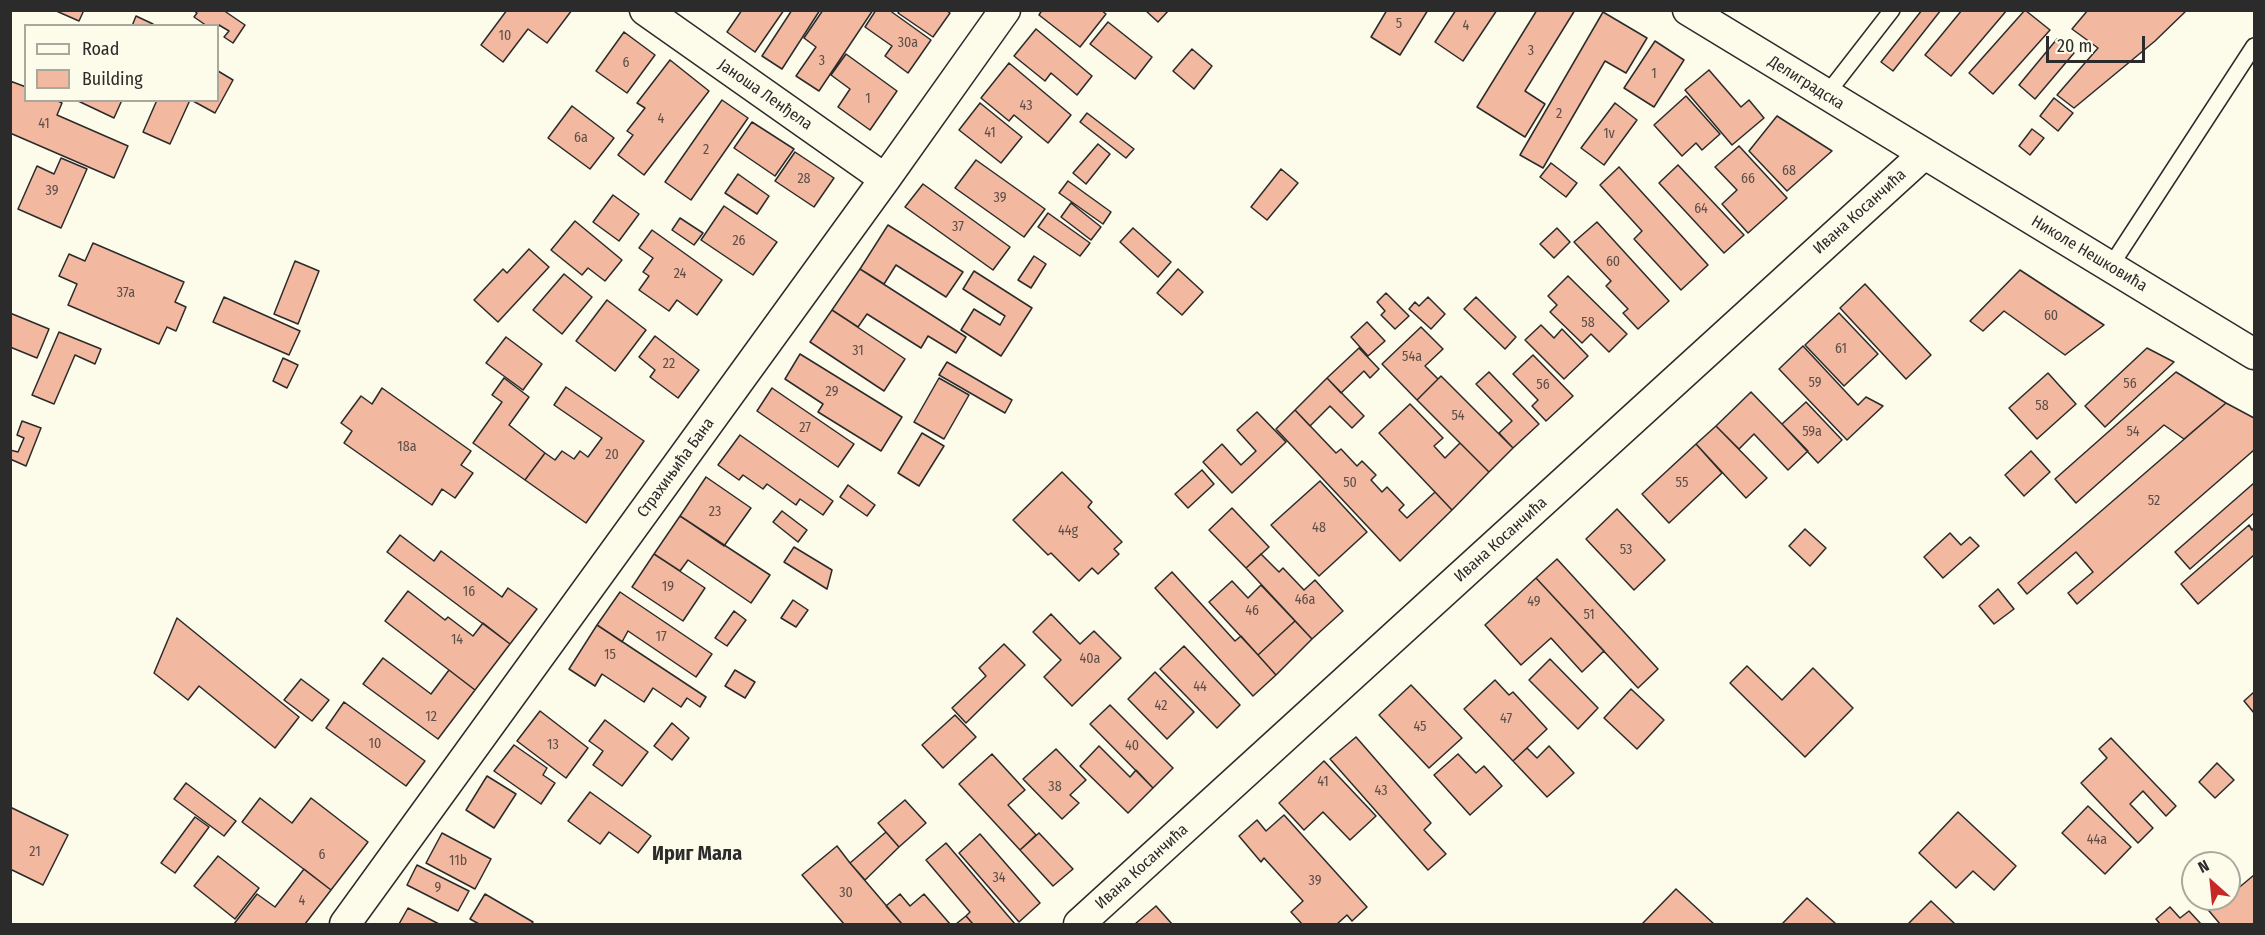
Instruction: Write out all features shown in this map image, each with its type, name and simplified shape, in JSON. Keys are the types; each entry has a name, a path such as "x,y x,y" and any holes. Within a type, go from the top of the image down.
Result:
{"street":[{"name":"Јаноша Ленђела","path":"645,10 885,180"},
{"name":"Страхињића Бана","path":"345,924 885,180 1005,10"},
{"name":"Делиградска","path":"1688,10 1923,155"},
{"name":"Николе Нешковића","path":"1923,155 2254,354"},
{"name":"Ивана Косанчића","path":"1079,924 1923,155"}],"lane":[{"path":"1826,95 1892,10"},
{"path":"2110,267 2254,46"}],"building":[{"path":"54,10 84,10 79,21"},
{"path":"193,10 223,10 245,25 233,43 224,37 229,31 219,24 204,24 194,17 197,13"},
{"path":"507,10 572,10 547,43 528,29 503,62 481,45"},
{"path":"742,10 784,10 755,52 727,32"},
{"path":"792,10 820,10 782,69 762,56"},
{"path":"823,10 873,10 819,91 796,76 816,47 804,38"},
{"path":"876,10 889,10 931,40 908,73 885,56 892,46 865,27"},
{"path":"900,10 946,10 950,13 933,37 898,13"},
{"path":"1042,10 1101,10 1106,14 1080,47 1039,15"},
{"path":"1145,10 1169,10 1158,22"},
{"path":"1387,10 1428,10 1400,55 1371,37"},
{"path":"1456,10 1497,10 1463,61 1435,42"},
{"path":"1537,10 1575,10 1525,91 1545,104 1525,137 1477,107"},
{"path":"1922,10 1941,10 1893,71 1881,62"},
{"path":"1962,10 2007,10 1951,76 1925,55"},
{"path":"2025,10 2050,30 1993,94 1969,73"},
{"path":"2088,10 2187,10 2155,41 2074,108 2057,95 2098,48 2072,29"},
{"path":"1603,12 1647,38 1626,73 1605,61 1543,168 1520,155"},
{"path":"136,16 153,24 133,24"},
{"path":"1108,22 1152,57 1135,79 1090,44"},
{"path":"1036,29 1092,76 1077,95 1051,73 1045,81 1014,56"},
{"path":"624,32 655,55 627,93 596,71"},
{"path":"2057,39 2074,53 2035,99 2019,85"},
{"path":"1655,41 1684,60 1654,107 1624,88"},
{"path":"1192,49 1212,66 1194,89 1173,71"},
{"path":"846,54 897,91 870,130 838,107 850,89 831,75"},
{"path":"670,60 709,91 644,175 618,155 633,135 627,131 645,108 637,103"},
{"path":"1009,63 1071,115 1048,143 1014,115 1009,121 981,98"},
{"path":"1709,70 1741,107 1749,100 1764,118 1732,145 1685,90"},
{"path":"219,72 233,80 215,113 195,102 219,102"},
{"path":"10,81 24,86 24,102 60,102 62,103 57,115 128,146 114,178 10,133"},
{"path":"1686,96 1720,134 1702,150 1696,143 1682,156 1654,125"},
{"path":"2054,98 2073,113 2058,131 2040,116"},
{"path":"722,100 748,118 691,200 665,182"},
{"path":"80,102 121,102 114,118"},
{"path":"156,102 189,102 170,144 143,132"},
{"path":"980,103 1022,137 1001,163 959,130"},
{"path":"1615,103 1637,120 1604,165 1581,148"},
{"path":"572,106 614,138 590,169 548,138"},
{"path":"1087,113 1134,149 1126,158 1080,122"},
{"path":"1777,116 1832,151 1787,191 1749,151"},
{"path":"752,122 794,149 775,176 734,148"},
{"path":"2032,129 2044,138 2030,155 2019,146"},
{"path":"1098,144 1110,154 1086,184 1073,173"},
{"path":"1739,146 1787,198 1748,233 1722,204 1737,190 1715,167"},
{"path":"795,152 834,178 814,207 775,181"},
{"path":"61,158 87,169 61,228 18,209 37,166 54,174"},
{"path":"976,160 1045,209 1024,237 955,188"},
{"path":"1551,163 1577,183 1566,197 1540,177"},
{"path":"1678,165 1744,235 1724,253 1659,183"},
{"path":"1619,167 1708,265 1681,290 1634,239 1642,231 1600,185"},
{"path":"1281,169 1298,183 1267,220 1251,207"},
{"path":"738,174 769,196 757,214 725,193"},
{"path":"1068,181 1111,212 1103,224 1059,193"},
{"path":"923,184 1010,247 993,270 905,207"},
{"path":"613,195 639,214 619,241 593,222"},
{"path":"1071,203 1101,227 1091,240 1061,217"},
{"path":"724,206 777,242 753,275 701,240"},
{"path":"1048,213 1090,243 1080,256 1038,227"},
{"path":"680,218 703,233 694,245 672,230"},
{"path":"575,221 622,260 605,281 588,268 582,275 551,250"},
{"path":"1597,222 1669,301 1638,329 1623,313 1628,309 1606,286 1611,281 1574,242"},
{"path":"888,225 963,272 946,297 896,265 884,284 860,269"},
{"path":"1133,228 1171,262 1158,277 1120,242"},
{"path":"1557,228 1570,242 1554,258 1540,244"},
{"path":"652,230 722,280 697,315 677,300 669,311 639,290 649,276 643,272 653,258 639,248"},
{"path":"93,243 184,282 175,302 186,307 176,331 167,327 159,344 68,305 77,284 59,276 69,254 85,261"},
{"path":"529,249 549,267 498,322 474,300 503,269 507,273"},
{"path":"1034,256 1046,264 1031,288 1018,280"},
{"path":"295,261 319,271 298,324 274,314"},
{"path":"860,269 966,337 956,353 928,336 921,348 867,314 858,327 832,310"},
{"path":"1178,269 1203,292 1182,315 1157,293"},
{"path":"2020,270 2104,325 2065,355 2004,311 1983,331 1970,321"},
{"path":"974,271 1032,308 1001,356 961,330 974,309 1000,325 1005,316 963,289"},
{"path":"564,274 592,297 562,334 533,310"},
{"path":"1568,276 1627,334 1609,352 1591,334 1582,343 1550,312 1557,305 1548,296"},
{"path":"1865,284 1931,355 1906,379 1840,308"},
{"path":"1386,293 1409,316 1395,329 1381,315 1385,311 1377,302"},
{"path":"224,297 300,331 289,355 213,322"},
{"path":"1428,297 1445,314 1431,329 1409,309 1415,302 1419,306"},
{"path":"1476,297 1516,337 1505,349 1464,309"},
{"path":"607,300 646,330 615,371 576,341"},
{"path":"832,310 905,359 884,391 810,342"},
{"path":"10,313 49,329 37,358 10,347"},
{"path":"1839,313 1878,354 1844,386 1805,345"},
{"path":"1367,322 1385,341 1368,356 1351,337"},
{"path":"1541,325 1554,338 1562,329 1588,356 1564,379 1525,340"},
{"path":"1421,327 1443,349 1425,366 1438,379 1417,400 1382,364"},
{"path":"59,332 101,349 95,364 75,355 54,404 32,395"},
{"path":"655,336 699,370 678,398 650,377 655,370 639,357"},
{"path":"506,337 542,364 523,390 486,363"},
{"path":"1803,346 1858,405 1866,397 1883,406 1847,440 1779,369"},
{"path":"1359,348 1379,369 1370,378 1364,371 1341,393 1327,378"},
{"path":"2147,348 2174,362 2105,427 2085,406"},
{"path":"800,354 902,417 881,451 818,412 823,404 785,379"},
{"path":"1533,355 1573,396 1546,421 1532,406 1538,400 1513,374"},
{"path":"283,358 298,365 287,388 273,381"},
{"path":"947,362 1012,400 1005,413 939,375"},
{"path":"1489,372 1539,424 1513,448 1499,433 1512,421 1476,384"},
{"path":"2176,372 2226,403 2184,439 2164,425 2076,503 2055,479"},
{"path":"2048,373 2076,404 2037,439 2009,408"},
{"path":"1441,376 1513,448 1489,472 1417,400"},
{"path":"504,378 529,397 509,425 545,453 525,480 473,443 502,402 492,395"},
{"path":"939,378 969,395 944,439 914,422"},
{"path":"1327,378 1364,416 1352,428 1330,406 1310,426 1295,410"},
{"path":"566,387 644,441 586,523 525,480 545,453 555,460 562,451 574,459 580,451 588,457 602,438 554,405"},
{"path":"382,388 471,451 461,465 473,473 455,498 442,489 432,505 344,443 352,431 341,423 361,396 372,404"},
{"path":"772,388 854,444 838,467 757,411"},
{"path":"1751,392 1808,451 1788,470 1754,434 1739,449 1716,426"},
{"path":"1806,402 1842,440 1818,463 1782,424"},
{"path":"2226,403 2254,418 2254,450 2077,604 2068,593 2093,572 2076,552 2027,594 2018,583"},
{"path":"1410,404 1443,438 1434,446 1445,458 1460,443 1489,472 1452,510 1379,433"},
{"path":"1295,410 1336,453 1341,449 1357,466 1362,461 1376,475 1371,480 1382,492 1387,487 1404,505 1399,510 1407,518 1435,492 1452,510 1400,561 1276,429"},
{"path":"1257,412 1286,442 1232,493 1203,462 1222,444 1241,465 1256,451 1237,430"},
{"path":"22,421 41,428 26,466 10,459 10,450 18,452 24,438 17,435"},
{"path":"1716,426 1767,478 1746,498 1696,444"},
{"path":"922,433 944,446 919,486 898,473"},
{"path":"740,435 833,501 823,515 800,499 796,505 767,484 763,489 743,475 739,480 718,465"},
{"path":"1696,444 1722,473 1669,523 1642,494"},
{"path":"2031,451 2050,472 2024,496 2005,475"},
{"path":"1202,470 1214,484 1188,508 1175,494"},
{"path":"1062,472 1092,502 1088,507 1122,542 1114,549 1119,554 1098,574 1092,568 1079,581 1051,553 1048,555 1013,520"},
{"path":"706,477 751,508 724,546 680,516"},
{"path":"1320,481 1367,532 1319,576 1271,525"},
{"path":"2254,483 2254,513 2190,569 2175,552"},
{"path":"848,485 875,505 867,516 840,497"},
{"path":"1232,508 1269,547 1246,568 1209,530"},
{"path":"1617,509 1665,560 1634,590 1586,539"},
{"path":"782,511 807,530 798,542 773,522"},
{"path":"680,516 770,575 751,603 688,560 680,571 654,554"},
{"path":"2249,525 2252,530 2254,528 2254,555 2198,604 2181,584"},
{"path":"1805,529 1826,548 1810,566 1789,546"},
{"path":"1950,533 1961,545 1970,537 1979,546 1943,578 1924,557"},
{"path":"400,535 434,561 441,551 502,597 508,588 537,609 510,644 387,552"},
{"path":"794,547 832,570 827,589 784,562"},
{"path":"654,554 705,588 683,621 632,587"},
{"path":"1261,554 1279,572 1283,568 1304,590 1315,580 1343,611 1312,639 1246,568"},
{"path":"1557,559 1658,669 1638,688 1536,578"},
{"path":"1172,572 1235,641 1241,636 1276,675 1253,696 1155,588"},
{"path":"1536,578 1604,651 1582,672 1551,638 1521,665 1485,625"},
{"path":"1232,581 1248,598 1261,585 1295,621 1258,655 1209,602"},
{"path":"1998,589 2014,609 1994,624 1979,606"},
{"path":"408,591 445,620 448,617 473,636 483,623 510,644 475,690 385,621"},
{"path":"620,592 712,654 696,677 628,631 622,642 597,625"},
{"path":"793,600 808,610 796,627 781,618"},
{"path":"734,611 746,620 727,646 715,638"},
{"path":"1051,614 1080,644 1094,631 1121,658 1072,706 1044,677 1061,660 1033,632"},
{"path":"177,618 299,717 275,748 199,686 188,700 154,673"},
{"path":"1295,621 1312,639 1276,675 1258,655"},
{"path":"597,625 706,697 700,707 687,698 681,707 653,688 644,702 602,674 595,686 569,669"},
{"path":"1004,644 1025,665 966,723 952,708 986,676 979,668"},
{"path":"1184,646 1240,705 1217,728 1160,669"},
{"path":"383,658 431,694 449,670 475,690 438,739 363,684"},
{"path":"1550,659 1598,708 1578,729 1529,680"},
{"path":"1747,666 1782,700 1813,668 1853,708 1805,757 1730,683"},
{"path":"735,670 755,682 745,698 725,686"},
{"path":"1155,672 1194,712 1167,739 1128,699"},
{"path":"301,679 329,700 312,721 284,700"},
{"path":"1495,680 1509,695 1513,692 1547,729 1513,761 1464,709"},
{"path":"1411,685 1462,738 1429,768 1379,715"},
{"path":"1631,689 1664,720 1637,749 1604,718"},
{"path":"2254,692 2254,713 2244,701"},
{"path":"344,702 425,761 406,786 326,728"},
{"path":"1110,705 1173,768 1153,788 1090,724"},
{"path":"540,711 588,748 566,778 517,741"},
{"path":"955,715 976,737 943,768 922,745"},
{"path":"605,720 648,752 622,786 593,765 603,751 589,741"},
{"path":"672,723 689,738 672,760 654,746"},
{"path":"1356,737 1431,823 1424,830 1446,854 1428,870 1330,759"},
{"path":"2111,738 2176,806 2166,816 2143,791 2130,804 2153,828 2138,843 2081,783 2107,758 2099,749"},
{"path":"514,745 547,768 543,775 555,783 541,804 494,771"},
{"path":"1099,746 1130,777 1136,770 1153,788 1128,813 1080,766"},
{"path":"1549,746 1574,773 1547,797 1513,761 1527,748 1537,758"},
{"path":"1056,749 1086,780 1070,795 1079,803 1062,819 1023,779"},
{"path":"992,754 1025,790 1008,805 1036,835 1020,850 959,784"},
{"path":"1458,754 1476,773 1484,766 1502,786 1470,815 1434,775"},
{"path":"1324,761 1376,816 1350,840 1323,812 1304,830 1279,803"},
{"path":"2217,763 2234,780 2215,798 2199,782"},
{"path":"487,776 516,794 494,828 466,810"},
{"path":"186,783 236,821 224,836 174,799"},
{"path":"590,792 651,836 638,853 609,832 600,844 568,821"},
{"path":"260,798 292,823 311,798 368,842 331,890 242,822"},
{"path":"905,800 926,823 899,847 878,823"},
{"path":"2088,806 2131,847 2105,874 2062,833"},
{"path":"10,807 68,835 43,885 10,869"},
{"path":"1958,812 2016,866 1994,890 1973,871 1956,888 1919,853"},
{"path":"1284,815 1367,907 1352,921 1347,915 1337,924 1302,924 1291,912 1303,901 1264,858 1261,862 1239,836 1257,820 1266,831"},
{"path":"195,817 209,827 175,873 161,863"},
{"path":"886,832 899,847 865,880 850,863"},
{"path":"442,833 491,859 475,889 426,863"},
{"path":"1039,833 1073,869 1053,886 1020,850"},
{"path":"980,834 1040,903 1019,922 959,853"},
{"path":"946,843 1015,924 973,924 966,916 970,912 926,860"},
{"path":"837,846 902,924 844,924 802,875"},
{"path":"218,856 259,888 235,919 194,886"},
{"path":"417,865 469,891 458,911 407,885"},
{"path":"304,869 331,890 305,924 234,924 257,894 275,907"},
{"path":"2254,875 2254,924 2220,924 2209,911 2241,911 2241,886"},
{"path":"1676,889 1714,924 1642,924"},
{"path":"485,894 533,922 531,924 479,924 470,919"},
{"path":"900,894 910,906 924,894 950,924 902,924 886,906"},
{"path":"1807,898 1836,924 1782,924"},
{"path":"1931,901 1955,924 1908,924"},
{"path":"1156,906 1172,924 1135,924"},
{"path":"2170,907 2180,918 2189,911 2201,924 2160,924 2156,919"},
{"path":"408,908 439,924 399,924"},
{"path":"966,916 973,924 956,924"}],"district":[{"name":"Ириг Мала","path":"697,854"}]}
